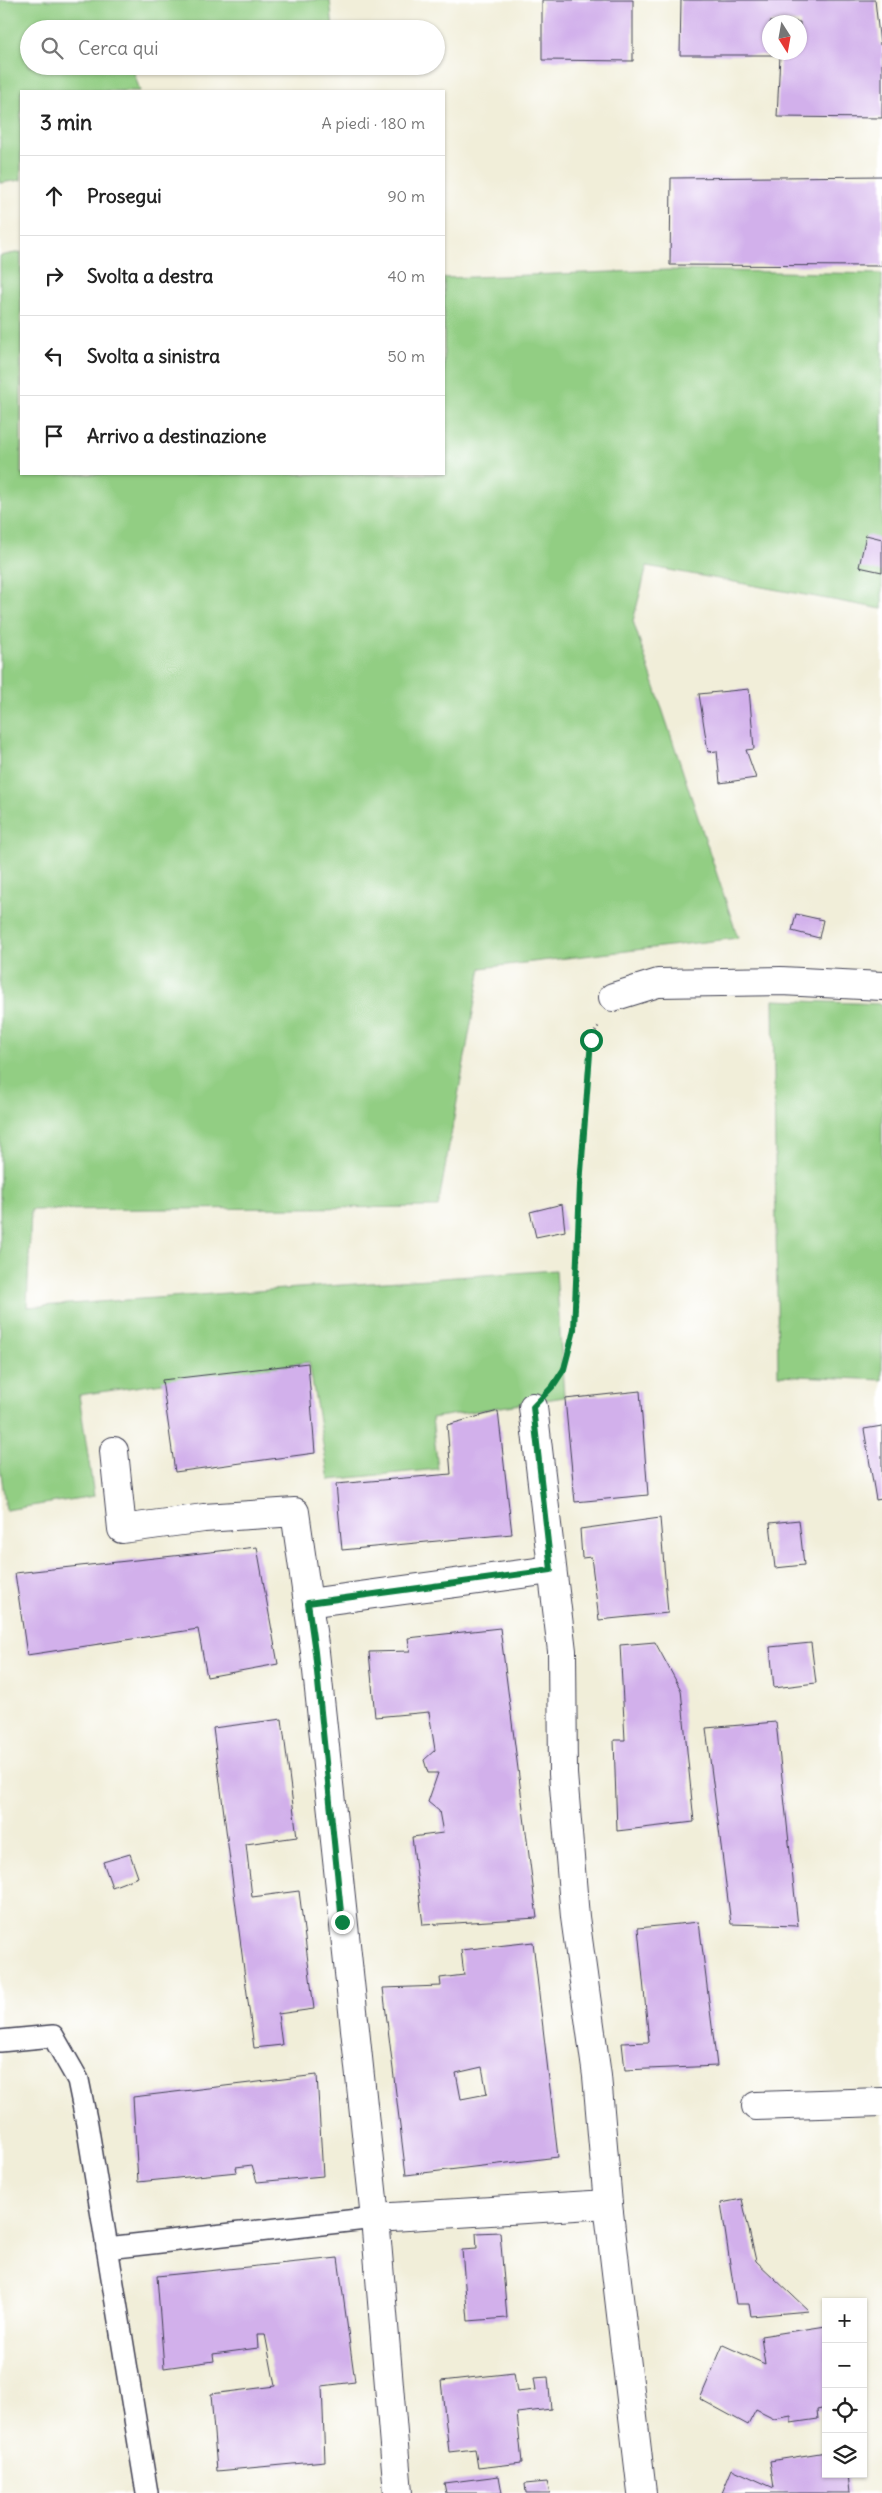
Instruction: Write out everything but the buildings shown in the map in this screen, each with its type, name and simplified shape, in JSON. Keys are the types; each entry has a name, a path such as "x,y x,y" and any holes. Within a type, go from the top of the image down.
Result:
{"street":[{"path":"613,997 658,983 781,981 882,986"},
{"path":"533,1407 562,1651 563,1774 574,1917 597,2076 608,2204 642,2493"},
{"path":"114,1451 122,1529 204,1518 295,1512 308,1603 375,2218 398,2493"},
{"path":"308,1603 551,1570"},
{"path":"756,2106 882,2102"},
{"path":"375,2218 608,2204"}],"lane":[{"path":"0,2041 53,2036 78,2080 147,2493"},
{"path":"107,2248 375,2218"}],"path":[{"path":"533,1407 553,1386 564,1369 574,1330 580,1185 591,1040 613,997"}],"green space":[{"path":"0,0 330,0 332,20 20,20 20,75 135,75 140,90 20,90 20,180 0,183"},
{"path":"20,252 20,475 445,475 445,278 668,270 882,274 882,609 647,566 633,621 738,938 481,968 438,1207 31,1210 27,1307 556,1270 564,1397 432,1418 438,1469 329,1480 309,1362 79,1395 94,1496 6,1510 0,1466 0,256"},
{"path":"773,1000 882,1004 882,1380 778,1375"}],"route":[{"path":"342,1922 315,1652 308,1603 551,1570 533,1407 553,1386 564,1369 574,1330 580,1185 591,1040"}]}
